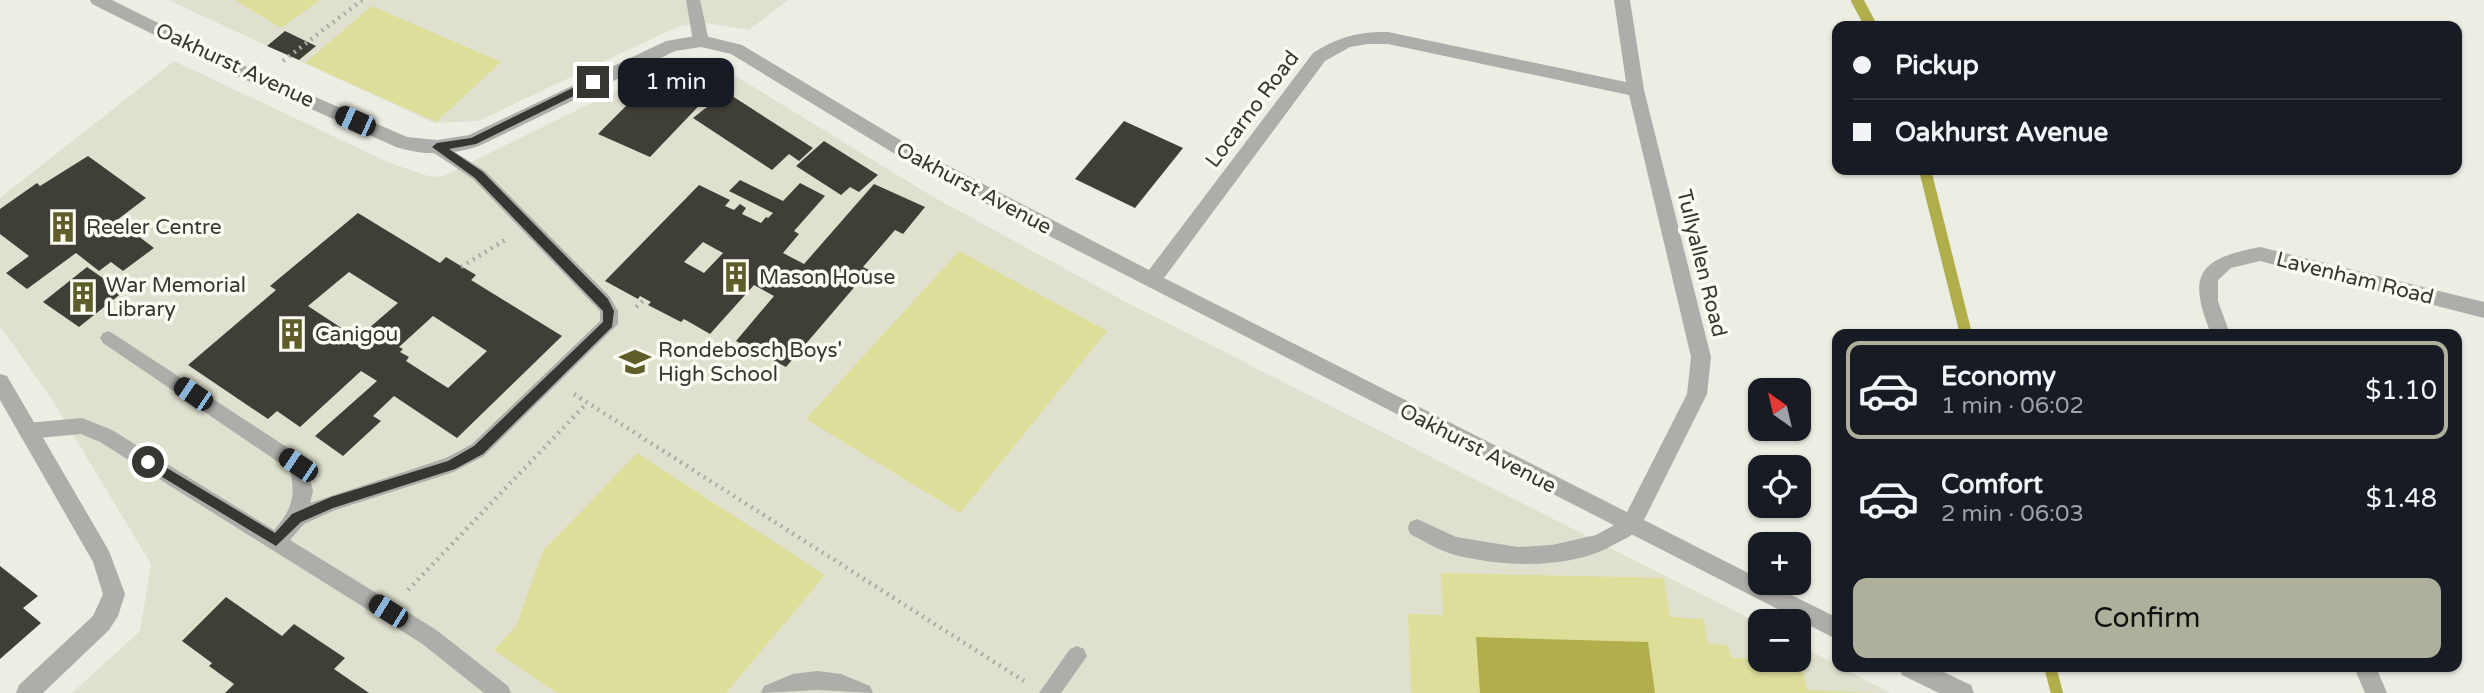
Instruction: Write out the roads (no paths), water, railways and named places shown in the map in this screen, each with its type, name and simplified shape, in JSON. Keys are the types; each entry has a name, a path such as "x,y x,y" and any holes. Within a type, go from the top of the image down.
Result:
{"street":[{"name":"Tullyallen Road","path":"1622,0 1636,90 1701,357 1697,394 1631,526"},
{"name":"Oakhurst Avenue","path":"101,1 260,79 402,142 437,147 473,141 672,45 701,41 736,49 918,158 1151,281 1832,627"},
{"name":"Locarno Road","path":"1151,281 1319,57 1339,43 1362,37 1388,38 1636,90"},
{"name":"Lavenham Road","path":"2218,329 2206,301 2206,285 2217,267 2234,258 2260,254 2484,310"},
{"path":"0,382 102,558 114,594 110,609 101,623 27,693"},
{"path":"1920,672 1963,693"},
{"path":"2367,672 2376,693"}],"lane":[{"path":"693,0 701,41"},
{"path":"296,518 331,503 451,465 478,450 608,324 609,311 604,302 479,175 437,147"},
{"path":"109,338 298,465 304,491 296,518 276,541"},
{"path":"27,431 82,426 106,436 388,611 453,654 473,674 501,693"},
{"path":"1417,528 1454,546 1518,556 1552,554 1601,543 1631,526"},
{"path":"1040,689 1077,656"},
{"path":"771,693 781,687 809,680 837,682 863,693"}],"waterway":[{"path":"1857,0 1868,21"},
{"path":"1926,175 1965,329"},
{"path":"2051,672 2057,693"}],"place":[{"name":"Reeler Centre","path":"63,227"},
{"name":"Mason House","path":"736,277"},
{"name":"War Memorial Library","path":"83,297"},
{"name":"Canigou","path":"292,334"},
{"name":"Rondebosch Boys' High School","path":"635,362"}]}
